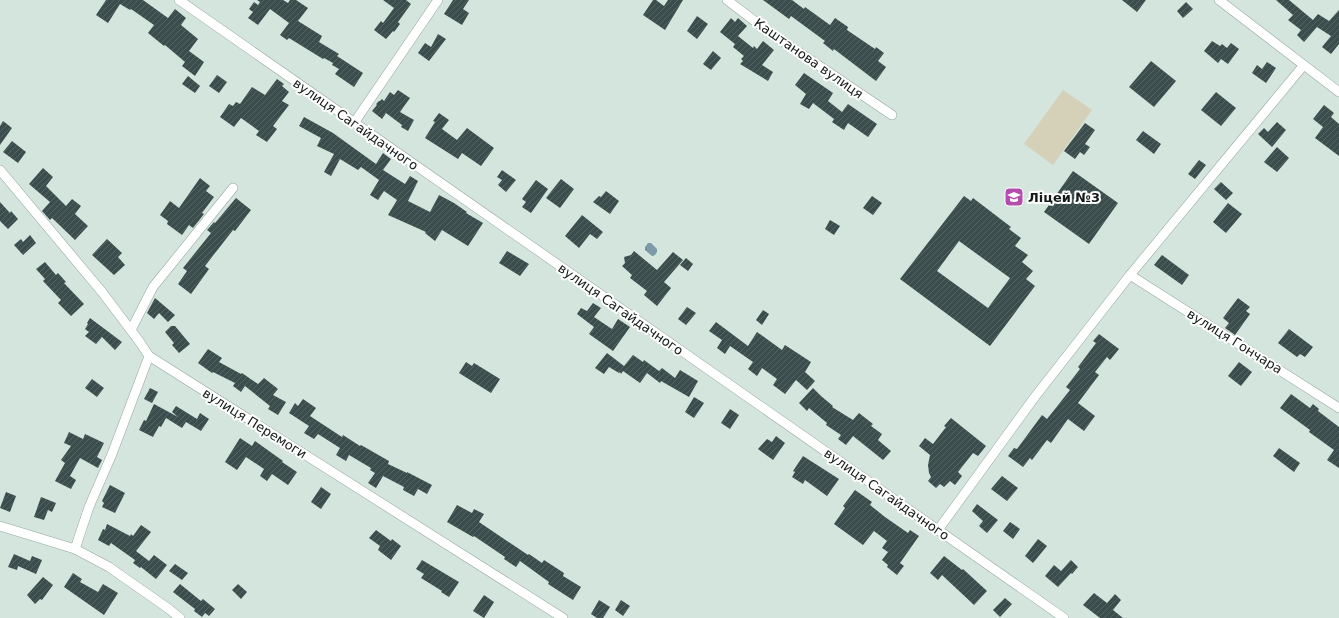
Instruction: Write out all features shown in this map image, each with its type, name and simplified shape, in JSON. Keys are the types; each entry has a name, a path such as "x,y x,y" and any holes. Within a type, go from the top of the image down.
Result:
{"street":[{"name":"вулиця Сагайдачного","path":"178,0 1064,618"},
{"path":"354,123 438,0"},
{"name":"Каштанова вулиця","path":"727,0 769,32 892,115"},
{"path":"1219,0 1303,66 1339,92"},
{"path":"938,530 1034,398 1130,275 1303,66"},
{"name":"вулиця Перемоги","path":"0,170 102,292 131,330 148,356 563,618"},
{"path":"131,330 153,287 233,188"},
{"name":"вулиця Гончара","path":"1130,275 1339,408"},
{"path":"75,549 89,507 112,454 148,356"},
{"path":"0,526 75,549 109,567 180,618"}],"shaded area":[{"path":"1063,90 1092,110 1053,165 1024,144"}],"water":[{"path":"648,243 651,243 657,249 655,255 652,256 645,250"}],"building":[{"path":"106,0 143,0 168,18 175,9 186,18 181,25 198,39 189,51 204,62 195,76 182,66 185,62 148,33 154,25 131,9 130,10 120,4 108,23 96,15"},
{"path":"257,0 283,0 288,3 290,0 296,0 308,8 298,21 322,36 319,42 339,54 337,56 363,73 354,87 335,74 339,69 332,65 333,63 324,58 323,59 289,38 287,40 280,35 289,23 270,9 258,25 248,18 253,12 249,9 254,2 258,5 260,2"},
{"path":"383,0 406,0 411,4 398,22 400,24 386,39 374,30 381,21 383,23 394,8"},
{"path":"453,0 469,0 463,9 469,13 462,25 444,14"},
{"path":"653,0 656,0 664,6 668,0 683,0 665,30 643,15"},
{"path":"763,0 792,0 804,9 805,7 830,25 835,18 848,27 847,30 875,49 876,47 884,53 878,61 886,67 876,81 834,49 833,51 823,43 825,41 791,16 789,19"},
{"path":"1122,0 1146,0 1137,12"},
{"path":"1276,0 1289,0 1313,20 1318,14 1329,21 1339,10 1339,44 1331,54 1322,47 1331,36 1317,27 1304,42 1297,35 1301,30 1288,20 1293,15"},
{"path":"1186,2 1193,9 1183,18 1177,11"},
{"path":"697,16 708,24 697,39 687,31"},
{"path":"731,18 735,22 738,18 747,26 738,36 753,48 754,46 757,49 763,41 774,50 762,65 773,72 768,81 740,64 743,61 741,59 744,56 733,47 735,44 720,32"},
{"path":"438,34 446,39 429,61 418,53 425,43 431,47"},
{"path":"1212,41 1220,46 1222,44 1227,48 1231,43 1239,49 1228,64 1221,59 1218,63 1204,51"},
{"path":"713,51 721,58 711,70 703,64"},
{"path":"1151,61 1176,81 1154,107 1129,87"},
{"path":"1267,62 1276,68 1266,83 1252,73 1257,65 1262,69"},
{"path":"804,73 833,93 828,101 842,112 848,104 877,124 868,137 848,123 844,130 832,122 834,119 813,103 809,109 800,104 806,94 795,85"},
{"path":"217,75 227,82 219,93 209,86"},
{"path":"188,76 200,86 195,93 182,84"},
{"path":"277,79 284,84 282,86 289,92 282,101 289,105 273,126 277,129 267,142 256,135 259,131 241,118 234,127 220,117 229,104 233,106 236,102 240,104 252,87 265,95"},
{"path":"398,90 410,98 400,112 414,120 408,131 401,127 402,125 386,113 382,119 372,111 377,105 376,104 382,99 384,101 390,92 394,95"},
{"path":"1216,92 1236,108 1221,126 1201,110"},
{"path":"1324,105 1334,113 1331,117 1339,124 1339,156 1315,138 1323,127 1313,119"},
{"path":"439,113 449,120 442,129 457,140 467,128 494,148 481,166 462,153 458,159 425,138 435,122 433,121"},
{"path":"304,117 333,133 376,164 383,153 391,159 383,170 405,184 410,176 418,181 408,201 430,212 439,195 454,203 467,212 466,213 483,223 468,246 442,230 435,241 425,233 426,232 388,215 397,200 384,191 378,200 370,195 379,180 361,167 358,170 340,159 331,176 324,172 334,154 317,146 321,138 299,126"},
{"path":"3,121 12,128 0,145 0,126"},
{"path":"1277,122 1286,130 1272,147 1258,134 1264,128 1268,132"},
{"path":"1085,123 1095,130 1085,144 1090,147 1084,155 1080,152 1075,159 1064,151"},
{"path":"1143,131 1161,144 1154,154 1136,140"},
{"path":"12,141 26,152 18,163 3,152"},
{"path":"1277,147 1289,158 1277,172 1264,162"},
{"path":"1199,160 1206,165 1195,179 1188,174"},
{"path":"43,168 53,177 46,186 66,206 72,199 81,206 75,214 88,226 75,240 52,218 50,220 42,211 50,202 29,184"},
{"path":"502,170 516,180 506,192 498,185 502,180 497,177"},
{"path":"1073,171 1118,203 1089,244 1044,212"},
{"path":"200,178 210,186 206,191 214,197 202,213 204,214 193,228 189,225 182,235 167,224 168,221 160,215 170,201 179,208"},
{"path":"561,179 574,189 560,208 546,198"},
{"path":"536,180 548,189 531,213 522,207 526,202 522,199"},
{"path":"1221,182 1233,193 1226,200 1214,189"},
{"path":"606,191 619,201 610,214 593,202 599,196 601,197"},
{"path":"872,196 882,203 873,215 863,208"},
{"path":"964,196 971,201 973,198 1011,227 1009,229 1021,238 1015,246 1028,255 1022,262 1033,271 1026,279 1035,286 990,346 900,279","holes":["959,241 1010,278 988,308 937,271"]},
{"path":"236,198 251,210 235,231 233,230 205,266 209,269 191,294 178,284 187,271 183,268 211,233 207,230 214,222 215,223"},
{"path":"0,202 18,219 8,229 0,221"},
{"path":"1228,203 1242,214 1226,233 1213,222"},
{"path":"582,215 603,232 597,239 590,234 579,248 565,236"},
{"path":"830,220 840,226 834,235 825,229"},
{"path":"30,235 36,243 23,255 14,245 21,239 23,242"},
{"path":"107,239 122,253 118,257 125,265 114,275 92,255"},
{"path":"507,251 529,264 520,276 499,263"},
{"path":"634,251 657,270 673,252 683,260 664,282 671,288 657,306 644,295 647,291 630,278 632,275 622,266 625,263 624,257 631,255"},
{"path":"1162,255 1189,275 1182,285 1154,265"},
{"path":"686,258 693,264 688,271 680,265"},
{"path":"45,262 56,275 58,273 66,282 64,283 84,304 71,316 58,303 61,300 43,281 45,279 36,269"},
{"path":"155,298 175,315 168,322 159,313 154,319 147,313"},
{"path":"1238,298 1250,307 1246,311 1250,314 1235,335 1225,328 1229,323 1223,318"},
{"path":"593,303 601,308 594,317 612,329 618,319 630,327 613,351 589,334 594,327 577,314 581,308 587,311"},
{"path":"687,307 696,313 686,325 678,319"},
{"path":"763,310 769,314 762,325 756,320"},
{"path":"90,318 122,342 115,350 102,337 96,344 85,336 89,332 85,329"},
{"path":"716,322 748,346 757,332 782,350 785,345 811,362 805,372 815,381 807,390 796,380 785,394 773,385 777,379 762,368 757,376 748,369 753,362 730,346 725,354 717,348 722,340 709,331"},
{"path":"171,326 175,326 190,344 179,353 172,345 174,343 165,332"},
{"path":"1289,329 1313,347 1305,357 1300,354 1297,357 1278,343"},
{"path":"1099,334 1119,349 1110,360 1107,357 1095,372 1099,375 1078,403 1095,416 1084,431 1068,419 1051,443 1047,440 1032,460 1030,458 1023,467 1008,456 1014,448 1017,449 1042,415 1047,419 1070,390 1066,387 1080,369 1078,367 1096,343 1093,341"},
{"path":"208,349 222,358 219,362 241,374 242,373 258,384 264,378 278,389 273,395 286,402 278,415 268,409 270,406 245,386 241,392 233,386 235,383 213,372 212,373 198,363"},
{"path":"607,353 624,366 633,355 643,362 644,360 659,371 662,368 675,378 680,370 698,381 689,397 661,381 660,383 647,373 640,383 623,371 621,374 620,372 619,373 609,367 604,374 595,368"},
{"path":"466,362 472,366 474,363 500,379 491,393 459,373"},
{"path":"1239,362 1252,372 1241,386 1228,376"},
{"path":"92,379 104,388 97,397 85,388"},
{"path":"150,388 158,392 152,403 144,399"},
{"path":"813,388 833,406 832,407 853,420 859,413 873,424 871,426 882,434 878,440 891,451 883,460 853,436 846,445 838,439 841,435 826,425 827,423 809,408 807,411 799,403"},
{"path":"1291,394 1310,408 1313,404 1319,409 1318,411 1339,427 1339,468 1327,460 1334,450 1280,408"},
{"path":"694,397 704,403 694,418 685,412"},
{"path":"303,399 316,408 310,416 342,437 343,435 360,446 361,445 389,461 388,464 432,485 427,494 418,489 414,496 403,490 404,487 383,476 376,488 368,483 375,473 370,470 371,468 349,455 346,461 336,455 340,448 318,434 314,439 304,433 309,426 289,413 295,403 298,406"},
{"path":"154,404 178,417 172,412 176,406 197,419 200,413 209,419 201,431 186,422 182,428 166,418 161,427 159,426 153,437 139,430 144,420 146,421"},
{"path":"730,409 739,415 730,429 721,423"},
{"path":"951,418 986,446 978,456 973,453 958,472 962,476 955,485 950,481 944,487 940,484 936,488 928,481 931,477 928,465 930,455 919,446 925,438 933,444 946,427 944,426"},
{"path":"69,432 83,439 85,434 104,443 97,457 102,460 98,468 80,458 70,476 76,480 71,489 55,481 65,463 61,460 71,446 64,443"},
{"path":"776,436 785,443 773,460 758,449 767,439 772,442"},
{"path":"240,438 252,446 255,441 297,472 288,485 272,474 267,481 260,476 264,469 246,457 237,470 225,462"},
{"path":"1279,448 1300,463 1294,472 1273,456"},
{"path":"803,456 839,479 827,496 805,480 803,484 792,477 795,472 793,471"},
{"path":"1002,476 1018,488 1007,501 991,489"},
{"path":"110,485 125,493 115,513 102,507 104,503 102,501"},
{"path":"321,487 331,494 321,509 311,502"},
{"path":"855,490 872,502 870,505 885,517 908,533 910,530 919,536 900,563 904,566 897,575 887,567 888,565 882,560 888,552 882,548 887,541 874,531 863,545 834,524 845,508 843,506"},
{"path":"6,492 16,496 10,512 0,508"},
{"path":"41,497 56,503 52,512 48,510 44,520 34,517"},
{"path":"977,504 998,520 987,533 979,526 983,521 972,511"},
{"path":"457,505 472,513 474,509 484,514 479,522 528,555 529,554 542,563 544,560 564,573 563,576 581,587 573,600 548,584 549,582 520,561 516,567 504,559 505,557 474,536 473,537 447,522"},
{"path":"1010,522 1020,529 1013,539 1003,531"},
{"path":"107,524 130,536 131,534 133,536 141,525 151,532 136,551 149,561 154,555 167,565 156,579 141,567 140,568 133,563 135,560 111,543 109,546 98,540"},
{"path":"376,530 401,546 391,560 378,550 380,546 369,538"},
{"path":"1038,539 1047,546 1033,563 1025,556"},
{"path":"14,554 30,561 32,556 42,560 36,574 18,566 17,570 8,567"},
{"path":"944,556 962,570 963,569 987,591 974,605 942,575 938,580 930,573"},
{"path":"422,560 459,582 449,597 421,578 424,574 416,569"},
{"path":"1071,560 1078,567 1058,587 1045,576 1054,565 1061,571"},
{"path":"175,564 188,573 182,580 169,571"},
{"path":"73,573 82,579 80,582 98,592 103,584 118,593 104,615 64,587"},
{"path":"43,577 53,585 42,600 40,599 35,604 27,595"},
{"path":"180,584 201,601 203,599 215,609 209,616 205,613 202,617 194,611 195,609 173,592"},
{"path":"238,584 247,592 241,599 232,590"},
{"path":"1094,593 1107,603 1115,594 1121,600 1113,610 1123,618 1100,618 1083,605"},
{"path":"484,595 494,602 484,618 473,611"},
{"path":"1005,598 1012,604 1000,617 993,610"},
{"path":"599,600 610,607 603,618 597,618 591,614"},
{"path":"621,600 630,606 623,616 615,610"}],"place":[{"name":"Ліцей №3","path":"1014,197"}]}
